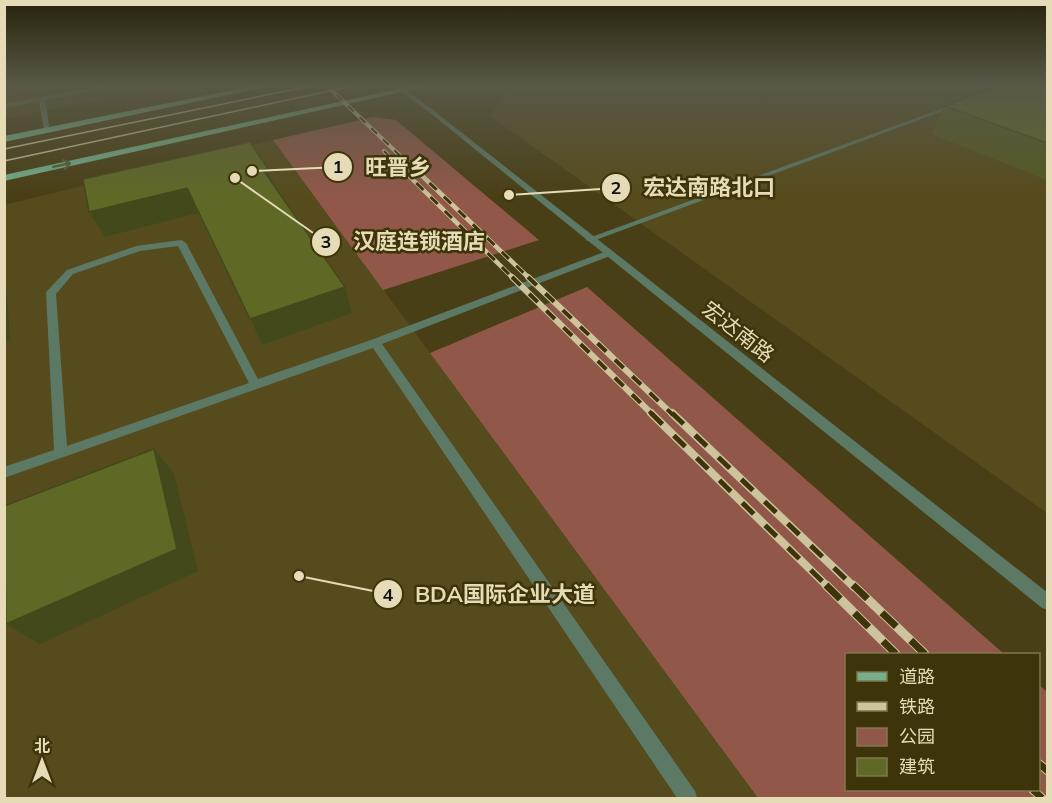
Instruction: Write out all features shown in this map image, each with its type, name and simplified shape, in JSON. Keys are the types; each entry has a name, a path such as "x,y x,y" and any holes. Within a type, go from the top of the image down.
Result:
{"main road":[{"path":"4,139 89,121"},
{"path":"4,178 254,121"}],"street":[{"path":"46,121 47,130"},
{"name":"宏达南路","path":"444,121 1047,603"},
{"path":"590,239 910,121"},
{"path":"61,452 51,293 70,272 139,248 181,243 255,384"},
{"path":"4,473 375,343 607,254"},
{"path":"375,343 688,798"}],"shaded area":[{"path":"498,121 1047,121 1047,513"},
{"path":"273,140 758,798 5,798 4,205"}],"green space":[{"path":"354,121 398,121 539,240 383,290 273,140"},
{"path":"587,287 1003,653 845,653 845,791 1040,791 1040,686 1047,692 1047,798 758,798 430,353"}],"building":[{"path":"988,121 1047,121 1047,143"},
{"path":"250,142 268,169 263,170 345,287 250,319 187,188 89,212 83,179"},
{"path":"154,449 177,549 6,624 4,506"}],"tram line":[{"path":"4,149 138,121"},
{"path":"4,161 188,121"}],"railway":[{"path":"364,121 416,171"},
{"path":"384,151 402,169"},
{"path":"402,169 514,279"},
{"path":"415,169 530,279"},
{"path":"512,277 653,415"},
{"path":"528,277 673,415"},
{"path":"651,413 828,587"},
{"path":"672,413 854,587"},
{"path":"826,585 895,653"},
{"path":"853,585 924,653"},
{"path":"1040,765 1048,771"},
{"path":"1034,791 1042,798"}],"place":[{"name":"旺晋乡","path":"252,171"},
{"name":"汉庭连锁酒店","path":"235,178"},
{"name":"宏达南路北口","path":"509,195"},
{"name":"BDA国际企业大道","path":"299,576"}]}
